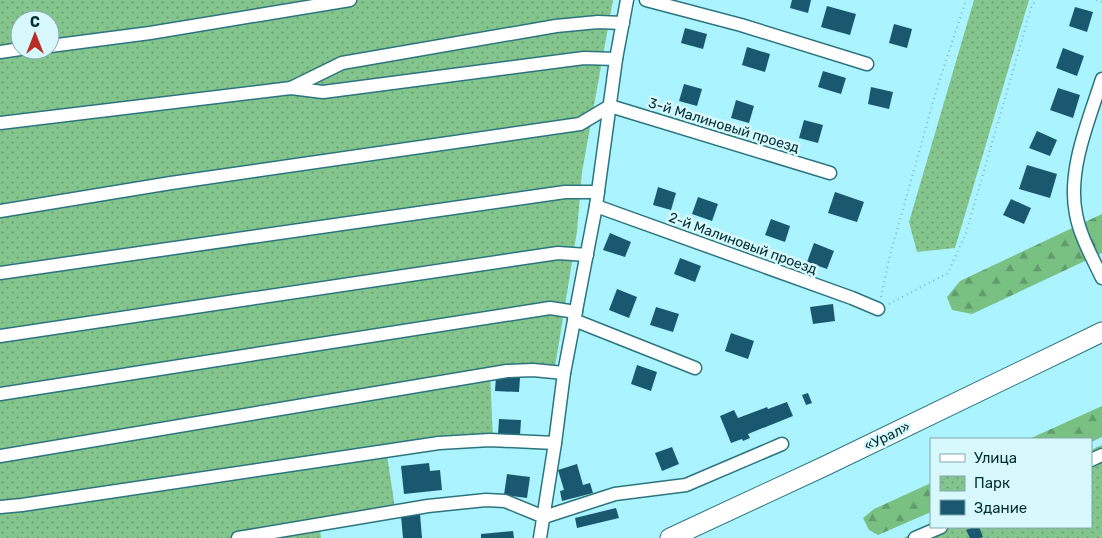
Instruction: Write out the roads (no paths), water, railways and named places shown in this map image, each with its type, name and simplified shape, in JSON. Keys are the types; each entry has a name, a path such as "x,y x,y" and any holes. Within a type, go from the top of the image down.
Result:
{"highway":[{"name":"«Урал»","path":"670,538 825,466 1102,332"},
{"name":"«Урал»","path":"699,538 1102,346"}],"street":[{"path":"60,45 150,33 350,0"},
{"path":"540,538 564,373 596,206 616,59 627,0"},
{"path":"646,0 741,25 867,64"},
{"path":"291,88 342,63 556,26 623,22"},
{"path":"0,122 291,88 323,92 584,58 616,59"},
{"path":"1102,79 1082,144 1074,181 1076,214 1080,229 1102,278"},
{"path":"0,211 171,183 580,124 610,106"},
{"name":"3-й Малиновый проезд","path":"610,106 830,173"},
{"path":"0,273 565,192 598,192"},
{"name":"2-й Малиновый проезд","path":"596,206 878,309"},
{"path":"0,336 558,253 587,255"},
{"path":"0,394 550,308 575,316 695,368"},
{"path":"0,456 507,372 534,370 564,373"},
{"path":"0,507 439,443 490,440 555,443"},
{"path":"238,538 428,506 486,500 505,501 544,517 615,494 686,486 782,444"},
{"path":"915,538 939,528"}]}
